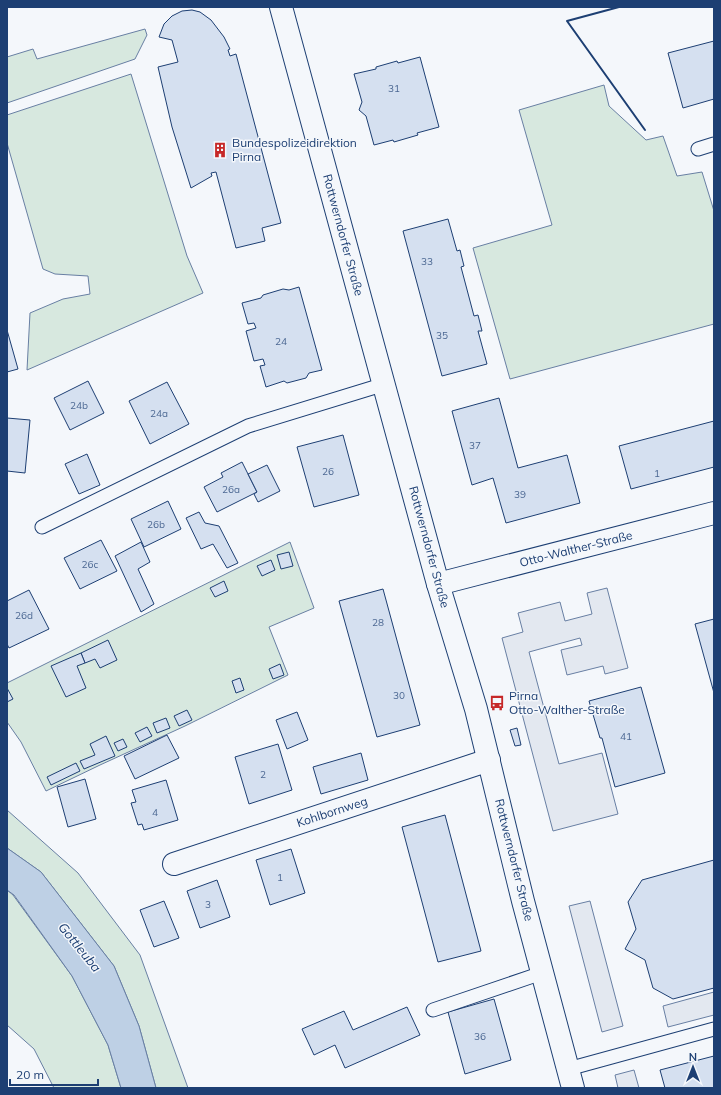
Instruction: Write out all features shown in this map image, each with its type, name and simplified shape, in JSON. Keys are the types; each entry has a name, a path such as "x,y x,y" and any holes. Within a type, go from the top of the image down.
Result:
{"main road":[{"name":"Rottwerndorfer Straße","path":"281,7 385,384 438,584 476,709 523,901 571,1079"},
{"name":"Otto-Walther-Straße","path":"438,584 714,513"},
{"name":"Kohlbornweg","path":"174,864 489,760"}],"lane":[{"path":"698,149 714,144"},
{"path":"42,527 248,426 385,384"},
{"path":"433,1010 542,973"},
{"path":"571,1079 714,1029"}],"shaded area":[{"path":"145,29 147,35 135,59 7,103 7,57 33,49 37,59"},
{"path":"131,74 187,256 203,293 27,370 30,313 63,299 90,294 88,276 55,274 43,269 7,143 7,115"},
{"path":"604,85 609,106 646,140 663,136 677,176 702,172 714,211 714,324 510,379 473,248 552,225 519,110"},
{"path":"290,542 314,608 269,627 288,675 185,726 46,791 21,742 7,722 7,683"},
{"path":"607,588 628,668 605,674 603,666 567,675 561,650 582,645 580,638 529,652 559,764 602,753 618,814 553,831 502,638 523,632 518,613 560,602 565,621 592,614 587,593"},
{"path":"7,810 78,873 140,955 188,1088 156,1088 139,1026 114,966 41,872 7,848"},
{"path":"7,890 13,895 72,976 108,1045 121,1088 54,1088 34,1049 7,1025"},
{"path":"590,901 623,1026 602,1032 569,906"},
{"path":"714,992 714,1015 668,1027 663,1006"},
{"path":"634,1070 639,1088 618,1088 615,1075"}],"water":[{"name":"Gottleuba","path":"7,848 41,872 114,966 139,1026 156,1088 121,1088 108,1045 72,976 14,895 7,890"}],"building":[{"name":"Bundespolizeidirektion Pirna","path":"192,10 200,12 211,20 224,37 230,49 228,50 230,56 236,54 281,223 262,228 265,241 236,248 216,172 211,173 212,176 191,188 172,127 158,67 178,62 172,40 159,37 164,24 172,16 182,11"},
{"path":"714,41 714,99 683,108 668,53"},
{"path":"420,57 439,127 417,133 418,135 394,142 393,140 374,145 366,116 359,110 362,102 354,74 376,69 376,67 397,61 398,63"},
{"path":"448,219 457,251 460,250 464,266 461,267 474,316 478,315 482,331 478,331 487,364 442,376 403,231"},
{"path":"299,287 322,370 309,373 306,378 287,383 284,381 266,387 260,366 265,365 263,359 254,361 246,331 256,328 254,323 248,324 242,303 261,298 263,295 283,289 289,290"},
{"path":"7,330 18,369 7,372"},
{"path":"88,381 104,413 70,430 54,398"},
{"path":"167,382 189,424 150,444 129,401"},
{"path":"499,398 518,468 567,455 580,503 506,523 493,478 472,485 452,411"},
{"path":"7,418 30,420 25,473 7,471"},
{"path":"714,421 714,467 631,489 619,446"},
{"path":"343,435 359,495 314,507 297,447"},
{"path":"87,454 100,485 79,494 65,464"},
{"path":"242,462 257,492 217,512 204,487 223,477 221,473"},
{"path":"267,465 280,491 258,502 254,494 257,492 248,474"},
{"path":"168,501 181,529 144,547 131,519"},
{"path":"199,512 205,523 219,526 238,563 227,568 213,544 201,549 186,518"},
{"path":"101,540 117,571 80,589 64,558"},
{"path":"141,542 150,562 138,569 154,604 141,612 115,556"},
{"path":"289,552 293,566 281,569 277,555"},
{"path":"271,560 275,570 262,576 257,566"},
{"path":"224,581 228,591 215,597 210,588"},
{"path":"383,589 420,725 377,737 339,601"},
{"path":"29,590 49,629 9,648 7,644 7,601"},
{"path":"714,619 714,693 695,624"},
{"path":"108,640 117,660 100,668 95,659 85,663 81,653"},
{"path":"81,653 85,663 77,666 86,688 66,697 51,666"},
{"path":"280,664 284,675 273,679 269,669"},
{"path":"240,678 244,690 236,693 232,681"},
{"path":"641,687 665,773 615,787 602,738 600,738 589,701"},
{"path":"7,688 13,699 7,702"},
{"path":"187,710 192,720 179,726 174,716"},
{"path":"297,712 308,740 287,749 276,720"},
{"path":"166,718 170,728 157,733 153,723"},
{"path":"147,727 152,736 140,742 135,733"},
{"path":"517,728 521,745 515,746 510,730"},
{"path":"167,735 179,758 135,779 124,756"},
{"path":"106,736 115,756 84,769 80,761 95,755 90,744"},
{"path":"123,739 127,747 118,751 114,743"},
{"path":"278,744 292,790 249,804 235,757"},
{"path":"361,753 368,780 321,794 313,767"},
{"path":"76,763 80,771 51,785 47,777"},
{"path":"85,779 96,819 68,827 57,787"},
{"path":"166,780 178,820 144,830 142,824 138,825 131,803 136,802 132,790"},
{"path":"445,815 481,951 438,962 402,827"},
{"path":"291,849 305,893 270,905 256,860"},
{"path":"714,860 714,988 673,999 653,988 645,960 625,949 636,929 628,902 642,880"},
{"path":"217,880 230,917 200,928 187,891"},
{"path":"164,901 179,938 154,947 140,910"},
{"path":"494,999 511,1060 465,1074 448,1012"},
{"path":"407,1007 420,1035 345,1068 335,1045 314,1055 302,1029 344,1011 353,1030"},
{"path":"714,1056 714,1088 665,1088 660,1070"}],"wall":[{"path":"619,7 567,21 645,130"}],"place":[{"name":"Bundespolizeidirektion Pirna","path":"220,150"},
{"name":"Pirna Otto-Walther-Straße","path":"497,703"}]}
